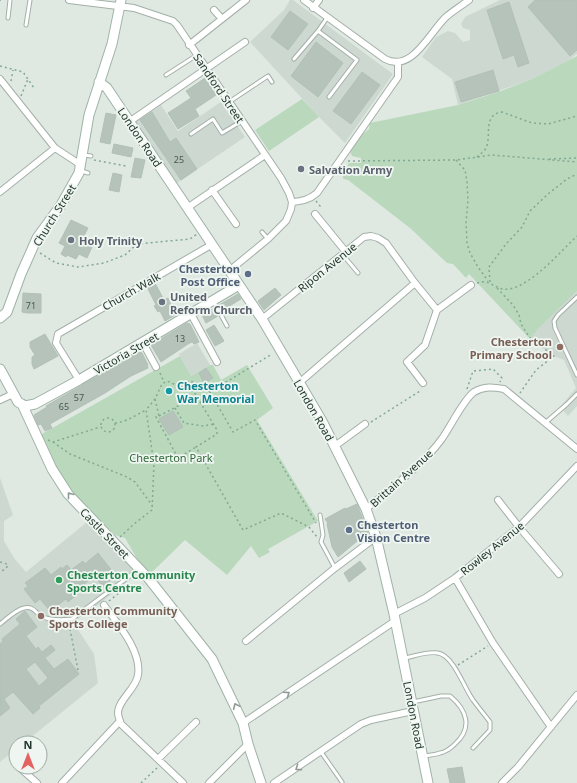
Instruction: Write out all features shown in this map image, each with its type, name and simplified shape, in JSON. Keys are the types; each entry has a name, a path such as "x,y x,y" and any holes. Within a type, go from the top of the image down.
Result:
{"street":[{"name":"Sandford Street","path":"69,0 121,3 173,21 178,25 189,44 281,178 292,202"},
{"path":"189,44 246,0"},
{"path":"304,0 385,59 390,62 398,63 409,59 447,16 469,0"},
{"path":"313,8 319,0"},
{"name":"Church Street","path":"0,318 7,312 21,274 37,238 73,186 83,170 88,157 89,115 112,44 121,3"},
{"path":"214,10 222,19"},
{"path":"129,122 245,42"},
{"path":"230,270 286,221 292,202 303,201 312,197 340,160 398,77 398,63"},
{"path":"0,79 55,148 83,170"},
{"name":"London Road","path":"99,82 107,88 262,319 335,446 366,510 376,537 395,618 428,783"},
{"path":"0,192 55,148"},
{"path":"187,208 266,155"},
{"path":"212,190 236,224"},
{"path":"315,214 344,253"},
{"name":"Ripon Avenue","path":"262,319 364,237 371,236 386,243 437,310"},
{"name":"Church Walk","path":"80,380 56,342 58,334 211,245"},
{"path":"299,383 415,283"},
{"name":"Victoria Street","path":"22,404 30,406 35,404 80,380 240,285"},
{"path":"423,383 407,362 425,345 437,310 471,285"},
{"path":"191,314 218,362"},
{"path":"143,343 156,367"},
{"path":"0,369 18,402 22,404"},
{"path":"471,395 483,388 504,389 577,449"},
{"path":"0,400 13,394"},
{"name":"Brittain Avenue","path":"366,510 425,459 441,440 466,399 471,395"},
{"name":"Castle Street","path":"22,404 52,469 68,494 149,579 212,659 243,723 248,744 261,783"},
{"path":"335,446 365,424"},
{"name":"Rowley Avenue","path":"243,723 454,578 519,527 577,466"},
{"path":"498,500 559,574"},
{"path":"246,641 335,568 376,537"},
{"path":"454,578 493,643 551,727"},
{"path":"104,605 134,650 138,661 138,675 133,687 120,704 118,713 121,724 183,783"},
{"path":"502,783 577,695"},
{"path":"274,783 361,724 413,706"},
{"path":"62,783 120,721"},
{"path":"160,761 196,722"},
{"path":"209,783 248,744"},
{"path":"28,775 36,783"}],"lane":[{"path":"8,18 10,0"},
{"path":"26,25 30,0"},
{"path":"294,59 327,18"},
{"path":"318,31 357,60 329,97"},
{"path":"166,76 197,55"},
{"path":"229,102 268,76 272,82"},
{"path":"191,134 212,119 222,133 242,121"},
{"path":"262,232 268,238"},
{"path":"344,253 358,273"},
{"path":"577,297 558,315 554,321 555,328 577,375"},
{"path":"213,301 227,326"},
{"path":"545,423 577,394"},
{"path":"320,515 324,535 321,542 335,568"},
{"path":"0,624 25,607 29,607 43,618 64,620 72,619 139,569"},
{"path":"403,658 436,653 442,654 454,667 472,698 490,722 490,730 474,748"},
{"path":"413,706 440,696 450,696 460,706 464,712 466,720 464,733 450,748 440,753 422,756"},
{"path":"321,752 342,782"}],"path":[{"path":"0,66 23,72 34,88"},
{"path":"9,89 13,70"},
{"path":"19,102 28,78"},
{"path":"477,157 487,147 492,116 497,113 502,112 532,122 548,124 577,116"},
{"path":"340,160 456,160 492,155 577,162"},
{"path":"88,157 126,166"},
{"path":"539,159 577,158"},
{"path":"456,160 465,170 467,182 468,200 466,223 467,243 470,253 478,267 490,282 513,304 519,315 521,324 530,338 554,356 536,370 516,399"},
{"path":"490,282 489,267 506,244 522,227 530,211 567,179 577,174"},
{"path":"312,197 320,206 315,214"},
{"path":"32,249 56,263 78,268 104,263 125,256 137,244 190,238 202,231"},
{"path":"497,288 508,289 519,286 530,280 577,236"},
{"path":"471,285 481,282 490,282"},
{"path":"210,392 279,350"},
{"path":"156,367 164,382"},
{"path":"471,395 466,389 474,371 493,369 502,378 498,388"},
{"path":"176,385 190,381 205,387 210,392 233,432 255,420 317,527"},
{"path":"115,423 146,410 155,399 160,386 164,382 170,382 190,389 197,396 214,424 217,434 178,458 156,417 197,396"},
{"path":"365,424 374,421 410,398 420,390 423,383"},
{"path":"155,399 159,416"},
{"path":"175,408 184,423 203,426 214,424"},
{"path":"114,543 134,524 152,510 154,464 146,410"},
{"path":"100,428 101,422 104,418 109,418 115,423"},
{"path":"100,428 105,432 110,432 115,427 115,423"},
{"path":"53,442 100,428"},
{"path":"37,437 43,436 70,454 127,477 134,482 152,505"},
{"path":"196,447 243,530 281,513 309,527 321,542"},
{"path":"0,562 7,564 8,566 0,573"},
{"path":"104,605 125,588 136,589 149,579"},
{"path":"67,608 78,670"},
{"path":"454,667 493,643"},
{"path":"141,783 160,761"}],"shaded area":[{"path":"290,0 293,0 393,74 345,143 250,42 284,10"},
{"path":"500,0 577,0 577,54 569,60 532,79 458,105 452,79 422,57 436,37 448,31 455,33 463,42 470,40 470,30 463,28 461,24 465,17"},
{"path":"221,102 245,137 177,183 135,122 161,105 178,131"},
{"name":"Chesterton Primary School","path":"577,291 577,406 568,416 560,407 576,388 564,360 554,356 530,339 539,328"},
{"path":"197,343 210,365 191,376 179,354"},
{"name":"Chesterton Community Sports College","path":"0,478 13,515 4,521 4,541 14,558 26,572 87,522 137,574 93,609 73,622 94,654 98,683 34,735 8,735 8,756 0,762"}],"green space":[{"path":"577,56 577,291 539,328 530,339 469,274 466,278 453,264 447,263 410,228 348,180 343,179 343,173 349,163 361,163 361,158 352,156 350,151 356,140 369,129 370,123 458,105 532,79"},
{"path":"302,99 319,117 269,151 255,130"},
{"name":"Chesterton Park","path":"180,356 191,376 210,365 213,365 221,380 247,365 273,408 257,420 318,521 268,549 270,552 259,558 251,546 227,575 185,540 150,574 139,562 125,538 115,535 73,494 57,472 40,435"}],"building":[{"path":"535,0 577,0 577,50 570,56 528,7"},
{"path":"509,2 529,63 518,67 514,55 503,59 487,10"},
{"path":"290,11 308,24 288,50 271,37"},
{"path":"316,42 343,63 318,97 291,76"},
{"path":"493,70 499,91 461,102 455,82"},
{"path":"362,72 380,85 351,124 333,111"},
{"path":"205,78 216,95 195,109 199,116 178,129 168,113 191,98 186,91"},
{"path":"152,112 170,142 176,138 197,169 181,180 140,120"},
{"path":"106,113 116,115 110,144 100,142"},
{"path":"114,144 133,148 131,157 112,153"},
{"path":"135,158 145,160 141,178 131,177"},
{"path":"113,173 122,175 119,192 109,190"},
{"name":"Holy Trinity","path":"71,220 88,228 82,240 92,247 87,258 79,254 76,259 67,255 66,257 61,254 65,246 59,243"},
{"name":"United Reform Church","path":"155,283 164,300 168,298 175,315 165,321 160,311 158,312 154,306 156,305 147,287"},
{"path":"275,288 281,295 264,310 258,301"},
{"path":"23,293 41,294 41,313 22,312"},
{"path":"238,294 241,299 226,308 229,313 225,316 219,305"},
{"path":"214,308 218,316 206,323 202,315"},
{"path":"187,323 190,324 199,342 194,344 192,342 188,344 161,362 151,345"},
{"path":"214,325 224,341 215,346 206,330"},
{"path":"45,334 58,356 34,369 32,357 35,355 30,347 30,342"},
{"path":"139,352 142,353 148,368 131,376 105,393 50,424 52,428 45,431 41,424 38,425 34,415 47,407 46,406"},
{"path":"206,368 213,378 204,383 199,373"},
{"path":"173,411 183,427 169,435 159,419"},
{"name":"Chesterton Vision Centre","path":"357,504 368,532 338,557 332,547 328,523 325,519 345,508 346,509"},
{"name":"Chesterton Community Sports Centre","path":"98,553 116,576 103,587 94,575 77,591 79,593 68,602 66,599 50,611 40,599 35,603 24,589 28,586 25,583 45,568 51,575 61,567 62,569 67,565 71,570 83,561 85,564"},
{"path":"360,561 366,569 349,582 344,573"},
{"path":"25,611 37,627 26,636 36,649 38,647 42,652 51,645 55,650 45,658 54,669 68,659 79,674 39,706 40,708 33,714 13,692 4,699 10,708 0,716 0,644 3,641 2,639 20,624 16,619","holes":["35,662 48,678 39,686 26,669"]},
{"path":"462,767 465,783 450,783 447,769"}],"place":[{"name":"Salvation Army","path":"301,169"},
{"name":"Holy Trinity","path":"71,240"},
{"name":"Chesterton Post Office","path":"248,274"},
{"name":"United Reform Church","path":"162,302"},
{"name":"Chesterton Primary School","path":"560,347"},
{"name":"Chesterton War Memorial","path":"169,391"},
{"name":"Chesterton Vision Centre","path":"349,530"},
{"name":"Chesterton Community Sports Centre","path":"59,580"},
{"name":"Chesterton Community Sports College","path":"41,616"}]}
